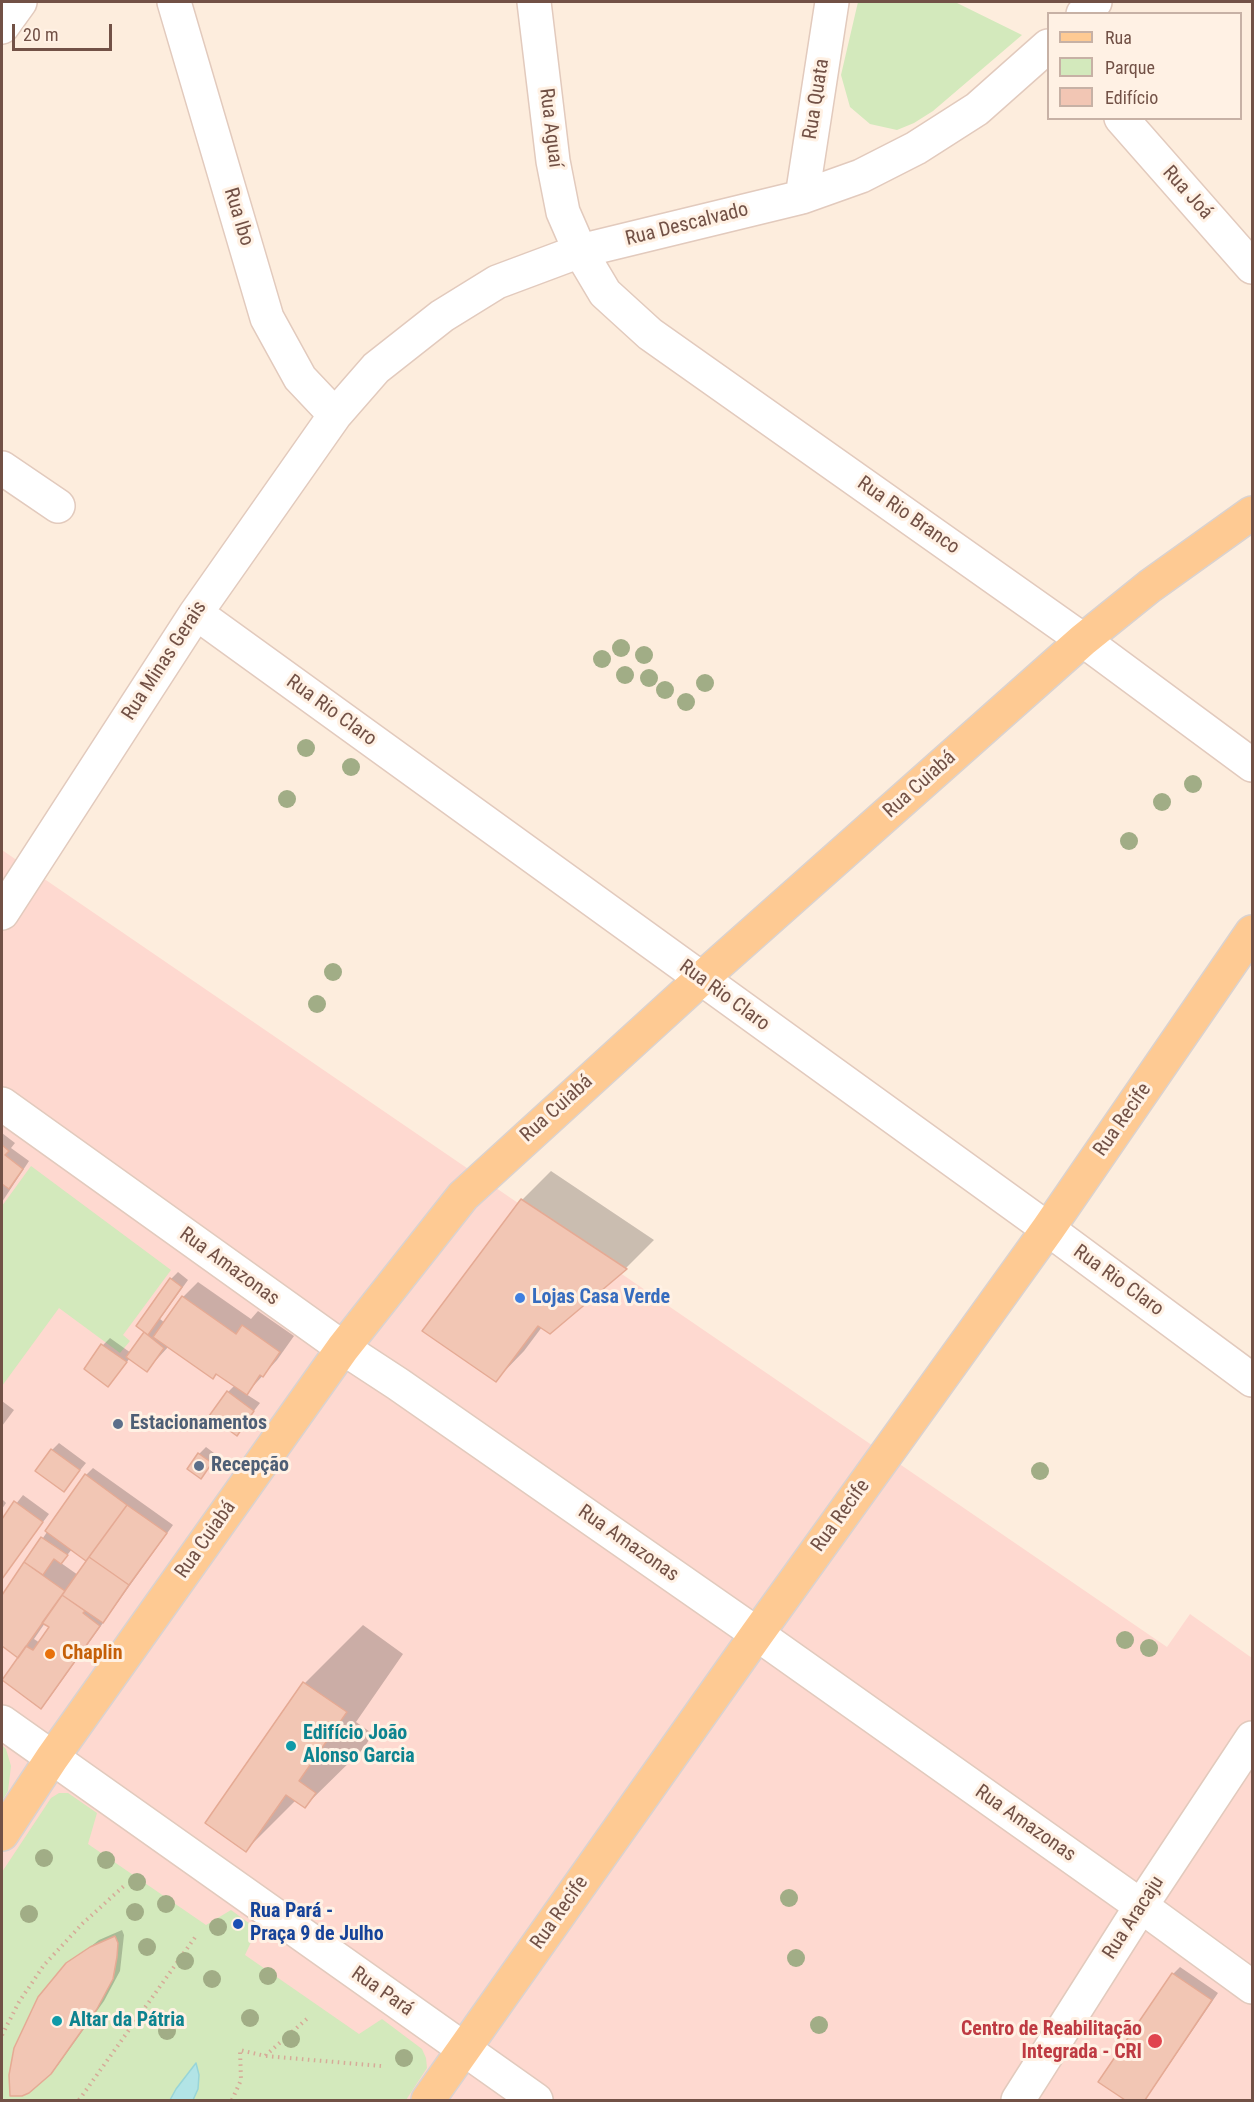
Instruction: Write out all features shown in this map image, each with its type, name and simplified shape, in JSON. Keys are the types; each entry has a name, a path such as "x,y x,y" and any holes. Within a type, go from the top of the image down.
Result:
{"main road":[{"name":"Rua Cuiabá","path":"2,1834 52,1758 343,1348 463,1196 701,979 1083,640 1150,586 1252,513"},
{"name":"Rua Recife","path":"429,2100 757,1634 1048,1229 1252,932"}],"street":[{"path":"2,27 20,2"},
{"name":"Rua Ibo","path":"174,2 267,318 300,378 335,415"},
{"name":"Rua Aguaí","path":"534,2 553,160 563,212 580,251"},
{"name":"Rua Quata","path":"802,197 832,2"},
{"name":"Rua Descalvado","path":"335,415 376,368 442,316 497,282 580,251 802,197 861,176 915,148 977,109 1047,47"},
{"name":"Rua Joá","path":"1123,120 1252,267"},
{"name":"Rua Rio Branco","path":"580,251 605,293 650,334 1083,640 1252,765"},
{"name":"Rua Minas Gerais","path":"2,913 196,613 335,415"},
{"path":"2,468 58,506"},
{"name":"Rua Rio Claro","path":"196,613 1048,1229 1252,1380"},
{"name":"Rua Amazonas","path":"2,1104 343,1348 757,1634 1252,1987"},
{"name":"Rua Pará","path":"2,1722 536,2100"},
{"name":"Rua Aracaju","path":"1018,2100 1141,1906 1252,1738"}],"path":[{"path":"2,2035 18,2002 44,1965 83,1923 124,1886"},
{"path":"79,2100 196,1936"},
{"path":"265,2056 310,2016"},
{"path":"232,2100 240,2080 240,2050 265,2056 381,2066"}],"shaded area":[{"path":"2,850 1167,1647 1190,1614 1252,1658 1252,2100 2,2100"}],"green space":[{"path":"858,2 955,2 1022,35 933,111 897,130 870,124 850,107 841,75"},
{"path":"31,1166 171,1270 123,1335 130,1341 120,1353 59,1308 2,1386 2,1206"},
{"path":"2,1745 6,1749 11,1766 8,1791 2,1801"},
{"path":"59,1793 68,1793 97,1813 88,1844 206,1925 231,1910 257,1929 245,1955 359,2034 382,2019 422,2049 427,2068 406,2100 2,2100 2,1872 51,1798"}],"water":[{"path":"196,2063 199,2075 198,2089 193,2100 170,2100 176,2089"}],"building":[{"path":"2,1145 9,1151 5,1155 23,1169 9,1189 2,1184"},
{"name":"Lojas Casa Verde","path":"521,1199 627,1269 550,1334 538,1326 496,1382 422,1331"},
{"path":"170,1278 182,1287 148,1335 136,1326"},
{"path":"182,1296 236,1334 242,1325 280,1352 263,1377 260,1375 247,1395 216,1374 213,1379 153,1337"},
{"path":"144,1332 164,1348 147,1372 126,1357"},
{"path":"101,1344 127,1362 108,1387 84,1369"},
{"path":"227,1391 254,1411 237,1436 209,1416"},
{"path":"51,1449 80,1470 64,1492 35,1471"},
{"name":"Recepção","path":"198,1453 212,1463 201,1479 187,1469"},
{"path":"85,1474 127,1505 86,1561 45,1531"},
{"path":"14,1501 43,1522 2,1579 2,1519"},
{"path":"127,1505 167,1533 129,1585 89,1557"},
{"path":"41,1537 68,1555 61,1564 54,1559 43,1575 24,1562"},
{"path":"89,1557 129,1585 103,1623 62,1595"},
{"path":"24,1562 65,1591 18,1658 2,1646 2,1595"},
{"name":"Chaplin","path":"62,1595 85,1611 83,1613 100,1626 41,1709 2,1680 26,1646 33,1650 49,1627 42,1623"},
{"name":"Edifício João Alonso Garcia","path":"303,1682 347,1712 299,1781 316,1793 305,1808 286,1795 246,1852 205,1823"},
{"name":"Altar da Pátria","path":"115,1936 118,1943 113,1979 97,2009 51,2074 29,2093 22,2096 10,2096 9,2075 14,2048 38,1997 66,1963 90,1947"},
{"name":"Centro de Reabilitação Integrada - CRI","path":"1172,1973 1212,2000 1145,2100 1125,2100 1098,2082"}],"place":[{"name":"Lojas Casa Verde","path":"520,1298"},
{"name":"Estacionamentos","path":"118,1424"},
{"name":"Recepção","path":"199,1466"},
{"name":"Chaplin","path":"50,1654"},
{"name":"Edifício João Alonso Garcia","path":"291,1746"},
{"name":"Rua Pará - Praça 9 de Julho","path":"238,1924"},
{"name":"Altar da Pátria","path":"57,2021"},
{"name":"Centro de Reabilitação Integrada - CRI","path":"1155,2041"}]}
